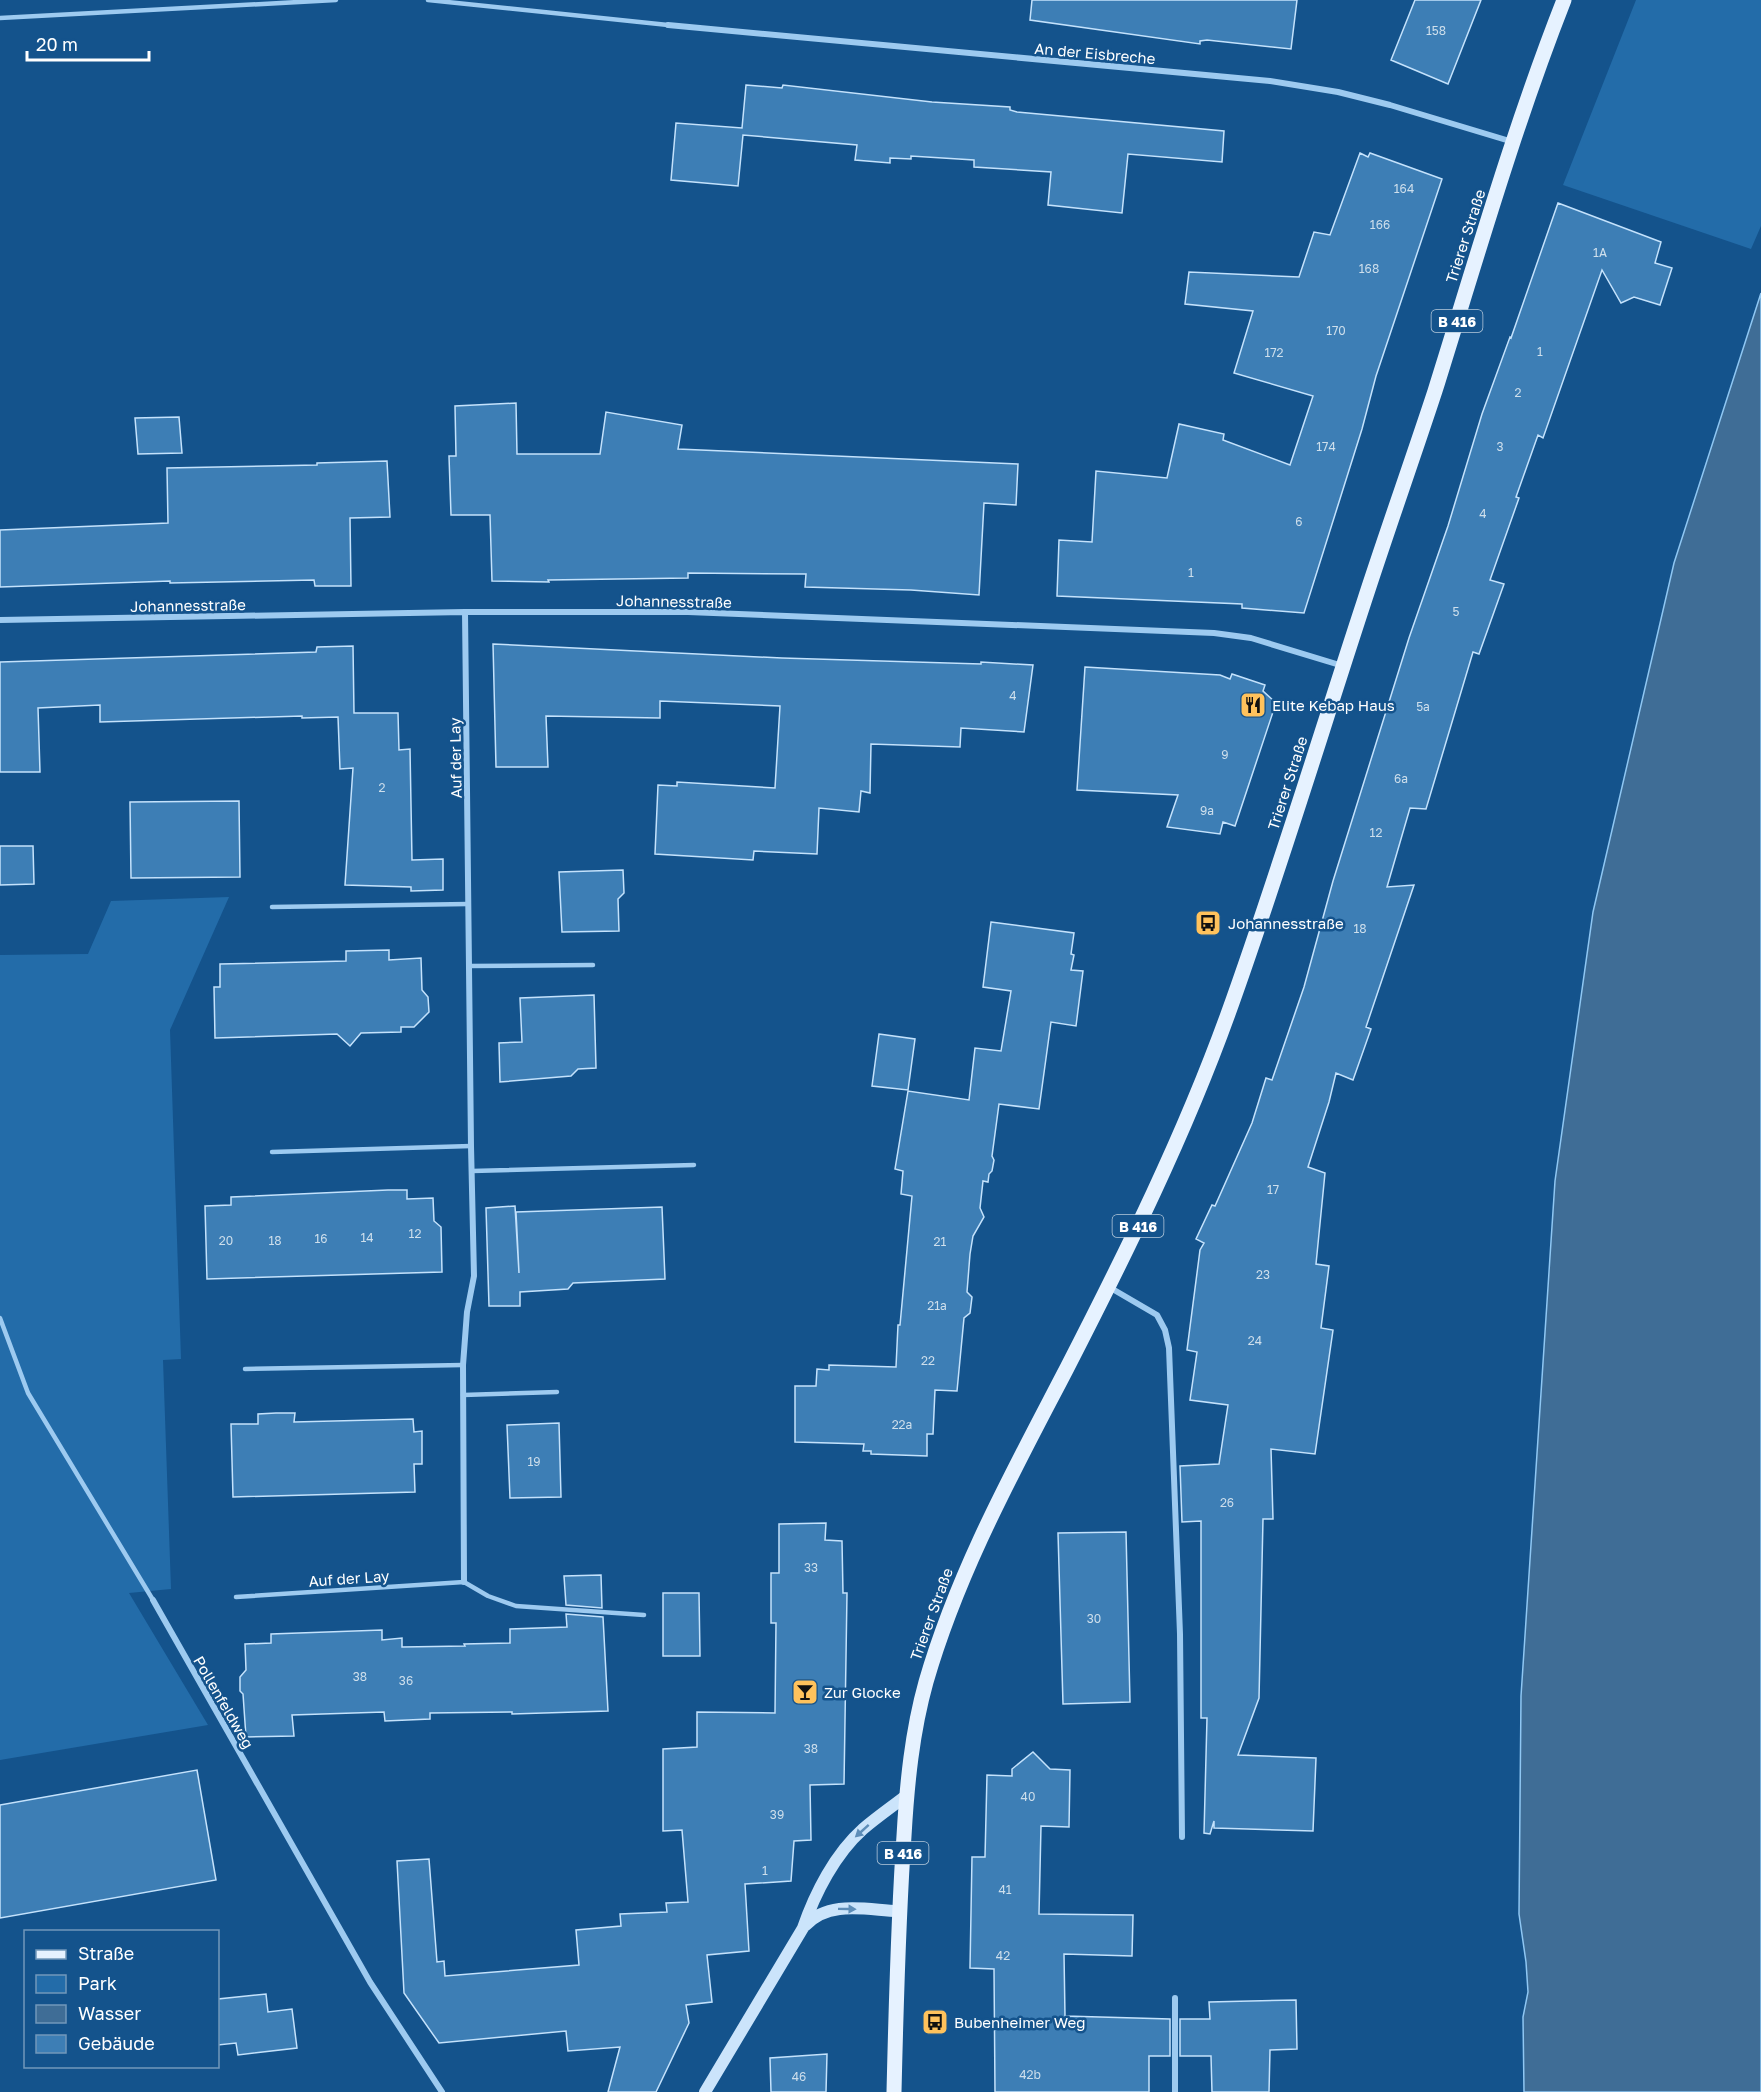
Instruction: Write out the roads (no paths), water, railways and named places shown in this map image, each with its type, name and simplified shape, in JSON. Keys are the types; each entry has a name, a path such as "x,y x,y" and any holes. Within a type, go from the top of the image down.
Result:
{"main road":[{"name":"B 416","path":"1513,142 1564,0"},
{"name":"Trierer Straße","path":"894,2092 898,1911 907,1795 912,1745 926,1684 968,1565 983,1532 1109,1287 1205,1078 1272,891 1513,142"}],"street":[{"name":"An der Eisbreche","path":"668,24 1270,81 1338,92 1379,102 1513,142"},
{"name":"Johannesstraße","path":"0,620 465,612 688,612 1214,633 1259,640 1344,666"},
{"name":"Auf der Lay","path":"464,1582 463,1365 467,1312 474,1276 465,612"},
{"path":"1109,1287 1157,1315 1165,1330 1169,1348 1180,1634 1182,1837"},
{"name":"Pollenfeldweg","path":"153,1600 364,1972 442,2092"},
{"path":"705,2092 803,1928 814,1899 841,1854 852,1840 907,1795"},
{"path":"803,1928 814,1916 824,1911 837,1909 898,1911"},
{"path":"1175,1998 1175,2092"}],"lane":[{"path":"0,18 336,0"},
{"path":"428,0 668,24"},
{"path":"272,907 468,904"},
{"path":"470,966 593,965"},
{"path":"272,1152 471,1146"},
{"path":"472,1171 694,1165"},
{"name":"Pollenfeldweg","path":"0,1318 28,1393 153,1600"},
{"path":"245,1369 463,1365"},
{"path":"463,1395 557,1392"},
{"path":"464,1582 488,1596 516,1606 644,1615"},
{"name":"Auf der Lay","path":"236,1597 464,1582"}],"water":[{"path":"1761,293 1761,2092 1524,2092 1523,2017 1528,1992 1519,1914 1521,1696 1555,1181 1593,912 1674,563"}],"place":[{"name":"Elite Kebap Haus","path":"1253,705"},
{"name":"Johannesstraße","path":"1208,923"},
{"name":"Zur Glocke","path":"805,1692"},
{"name":"Bubenheimer Weg","path":"935,2022"}]}
